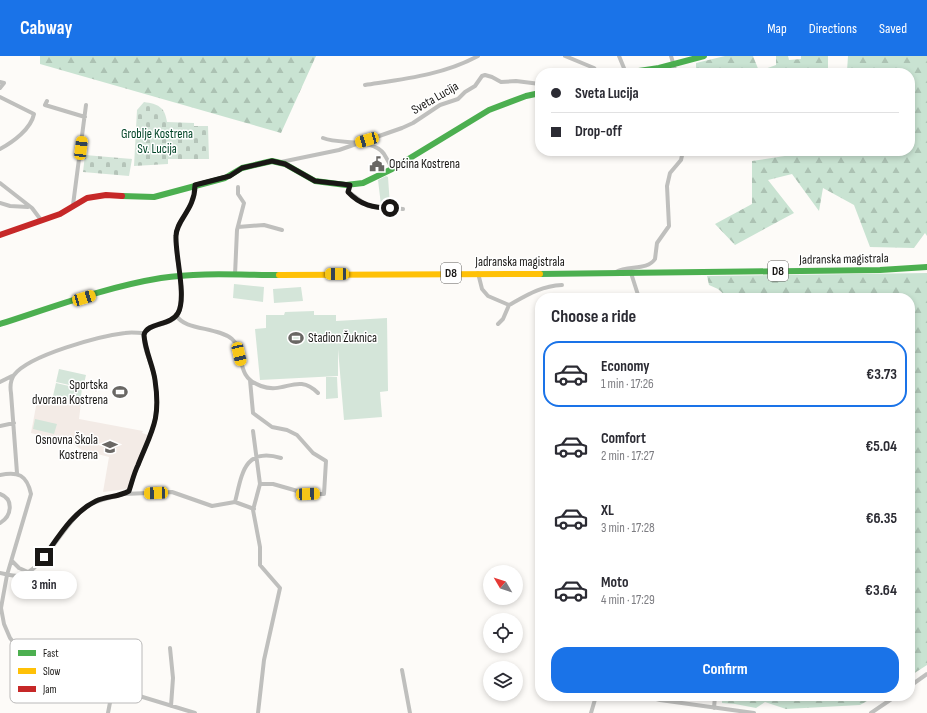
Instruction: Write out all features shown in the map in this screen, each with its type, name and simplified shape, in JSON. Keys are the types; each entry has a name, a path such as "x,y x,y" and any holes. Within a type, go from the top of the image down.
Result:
{"main road":[{"path":"655,68 673,65 704,56"},
{"path":"279,162 315,181 350,185 372,180 489,110 535,94"},
{"name":"Sveta Lucija","path":"0,234 60,214 73,205 94,196 106,195 145,198 230,176 242,168 266,162 279,162"},
{"name":"Jadranska magistrala","path":"0,324 112,289 159,278 180,276 631,273 880,270 927,267"}],"street":[{"path":"365,85 441,72 461,65 478,56"},
{"path":"565,56 594,68"},
{"path":"620,56 624,68"},
{"path":"672,56 674,68"},
{"name":"Sveta Lucija","path":"279,162 339,150 358,142 402,128 413,123 435,108 458,99 465,92 475,86 485,75 501,82 516,81 535,83"},
{"path":"0,82 4,83 0,88"},
{"path":"0,97 34,114 33,118 20,135 0,149"},
{"path":"47,101 45,105 84,117"},
{"path":"73,205 86,105"},
{"name":"Sveta Lucija","path":"323,138 337,142 358,142 382,152 392,169"},
{"path":"616,273 622,268 649,264 655,259 657,243 669,226 667,186 670,173 681,160 682,156"},
{"path":"0,183 32,208 41,220"},
{"path":"0,382 13,376 21,368 60,350 127,332 144,333 152,327 169,322 177,316 181,303 176,236 192,205 195,185"},
{"path":"350,185 348,192 368,206 403,209"},
{"path":"235,275 238,227 244,203 238,194 238,187"},
{"path":"0,203 10,206 26,205 41,220"},
{"path":"238,227 264,225 282,230"},
{"path":"478,273 482,289 488,296 509,305"},
{"path":"631,273 637,293"},
{"path":"498,324 503,319 509,305 534,290 562,285"},
{"path":"177,316 184,324 212,329 232,338 236,344 246,377 250,380 271,389 302,383 318,393"},
{"path":"124,494 129,491 138,465 153,432 157,415 155,378 144,340 144,333"},
{"path":"13,376 10,388 17,473"},
{"path":"250,380 253,413 272,427 287,430 297,435 313,453 326,461 324,494 308,494 273,484 260,484"},
{"path":"0,426 14,423"},
{"path":"253,431 260,484 254,509 260,547 260,565 280,588 264,660 258,713"},
{"path":"235,502 243,470 257,456 268,454 281,458"},
{"path":"0,475 17,473 23,477 29,485 31,494 7,575 1,608 4,624 11,639"},
{"path":"0,573 17,576 29,572 40,563 66,527 86,507 97,500 124,494 172,492 212,506 235,502 254,509"},
{"path":"0,494 8,499 10,504 9,514 6,520 0,523"},
{"path":"12,561 19,568 29,572"},
{"path":"170,648 172,678 171,706"},
{"path":"402,670 410,713"},
{"path":"915,682 927,674"},
{"path":"142,696 195,713"},
{"path":"591,713 595,701"},
{"path":"667,701 754,713"},
{"path":"714,708 715,701"},
{"path":"871,713 889,701"},
{"path":"108,713 110,703"}],"shaded area":[{"name":"Osnovna Škola Kostrena","path":"52,397 81,403 79,419 143,431 142,433 148,435 127,489 103,492 109,457 82,450 72,443 31,433 37,401"}],"green space":[{"path":"40,56 316,56 281,133 40,64"},
{"path":"725,56 753,56 758,68 696,68 696,63"},
{"path":"776,56 788,56 789,60 801,59 801,56 828,56 828,68 768,68 776,65"},
{"path":"848,56 927,56 927,236 925,233 914,248 870,247 854,205 823,188 819,211 792,174 768,180 794,213 735,245 715,224 752,204 752,161 784,156 915,156 915,68 847,68"},
{"name":"Groblje Kostrena Sv. Lucija","path":"144,102 160,107 165,113 167,122 194,123 194,126 208,126 209,159 168,159 168,164 134,166 137,110"},
{"path":"85,155 132,159 129,176 83,172"},
{"path":"386,176 388,177 390,206 381,205 378,180"},
{"path":"927,273 927,665 915,673 915,293 722,293 709,285 707,276"},
{"path":"234,284 264,287 263,302 233,298"},
{"path":"301,287 303,301 274,303 273,289"},
{"path":"314,311 314,315 336,315 336,321 387,318 388,391 380,392 382,417 344,420 338,349 338,376 260,380 255,329 266,328 266,315 284,315 285,312"},
{"path":"59,369 86,375 83,388 56,382"},
{"path":"326,377 337,377 338,398 326,399"},
{"path":"56,383 82,389 80,402 53,396"},
{"path":"35,419 57,424 54,434 33,429"},
{"path":"722,701 867,701 860,705 786,709 765,702 756,708 722,703"}],"traffic: fast":[{"path":"659,68 704,56"},
{"path":"122,196 154,197 225,178 242,168 272,161 285,164 315,181 346,185 363,183 392,169 489,110 535,94"},
{"path":"540,274 880,270 927,267"},
{"path":"0,324 100,292 161,278 205,274 279,275"}],"traffic: slow":[{"path":"279,275 540,274"}],"traffic: jam":[{"path":"0,235 60,214 87,198 106,195 122,196"}],"place":[{"name":"Općina Kostrena","path":"377,164"},
{"name":"Stadion Žuknica","path":"296,338"},
{"name":"Sportska dvorana Kostrena","path":"120,392"},
{"name":"Osnovna Škola Kostrena","path":"110,447"}],"route":[{"path":"44,557 75,516 97,500 124,494 129,491 132,484 138,465 153,432 157,415 155,378 144,340 144,333 152,327 169,322 176,317 180,311 180,276 176,236 177,231 192,205 195,185 225,178 242,168 272,161 285,164 315,181 350,185 348,192 368,206 390,208"}]}
